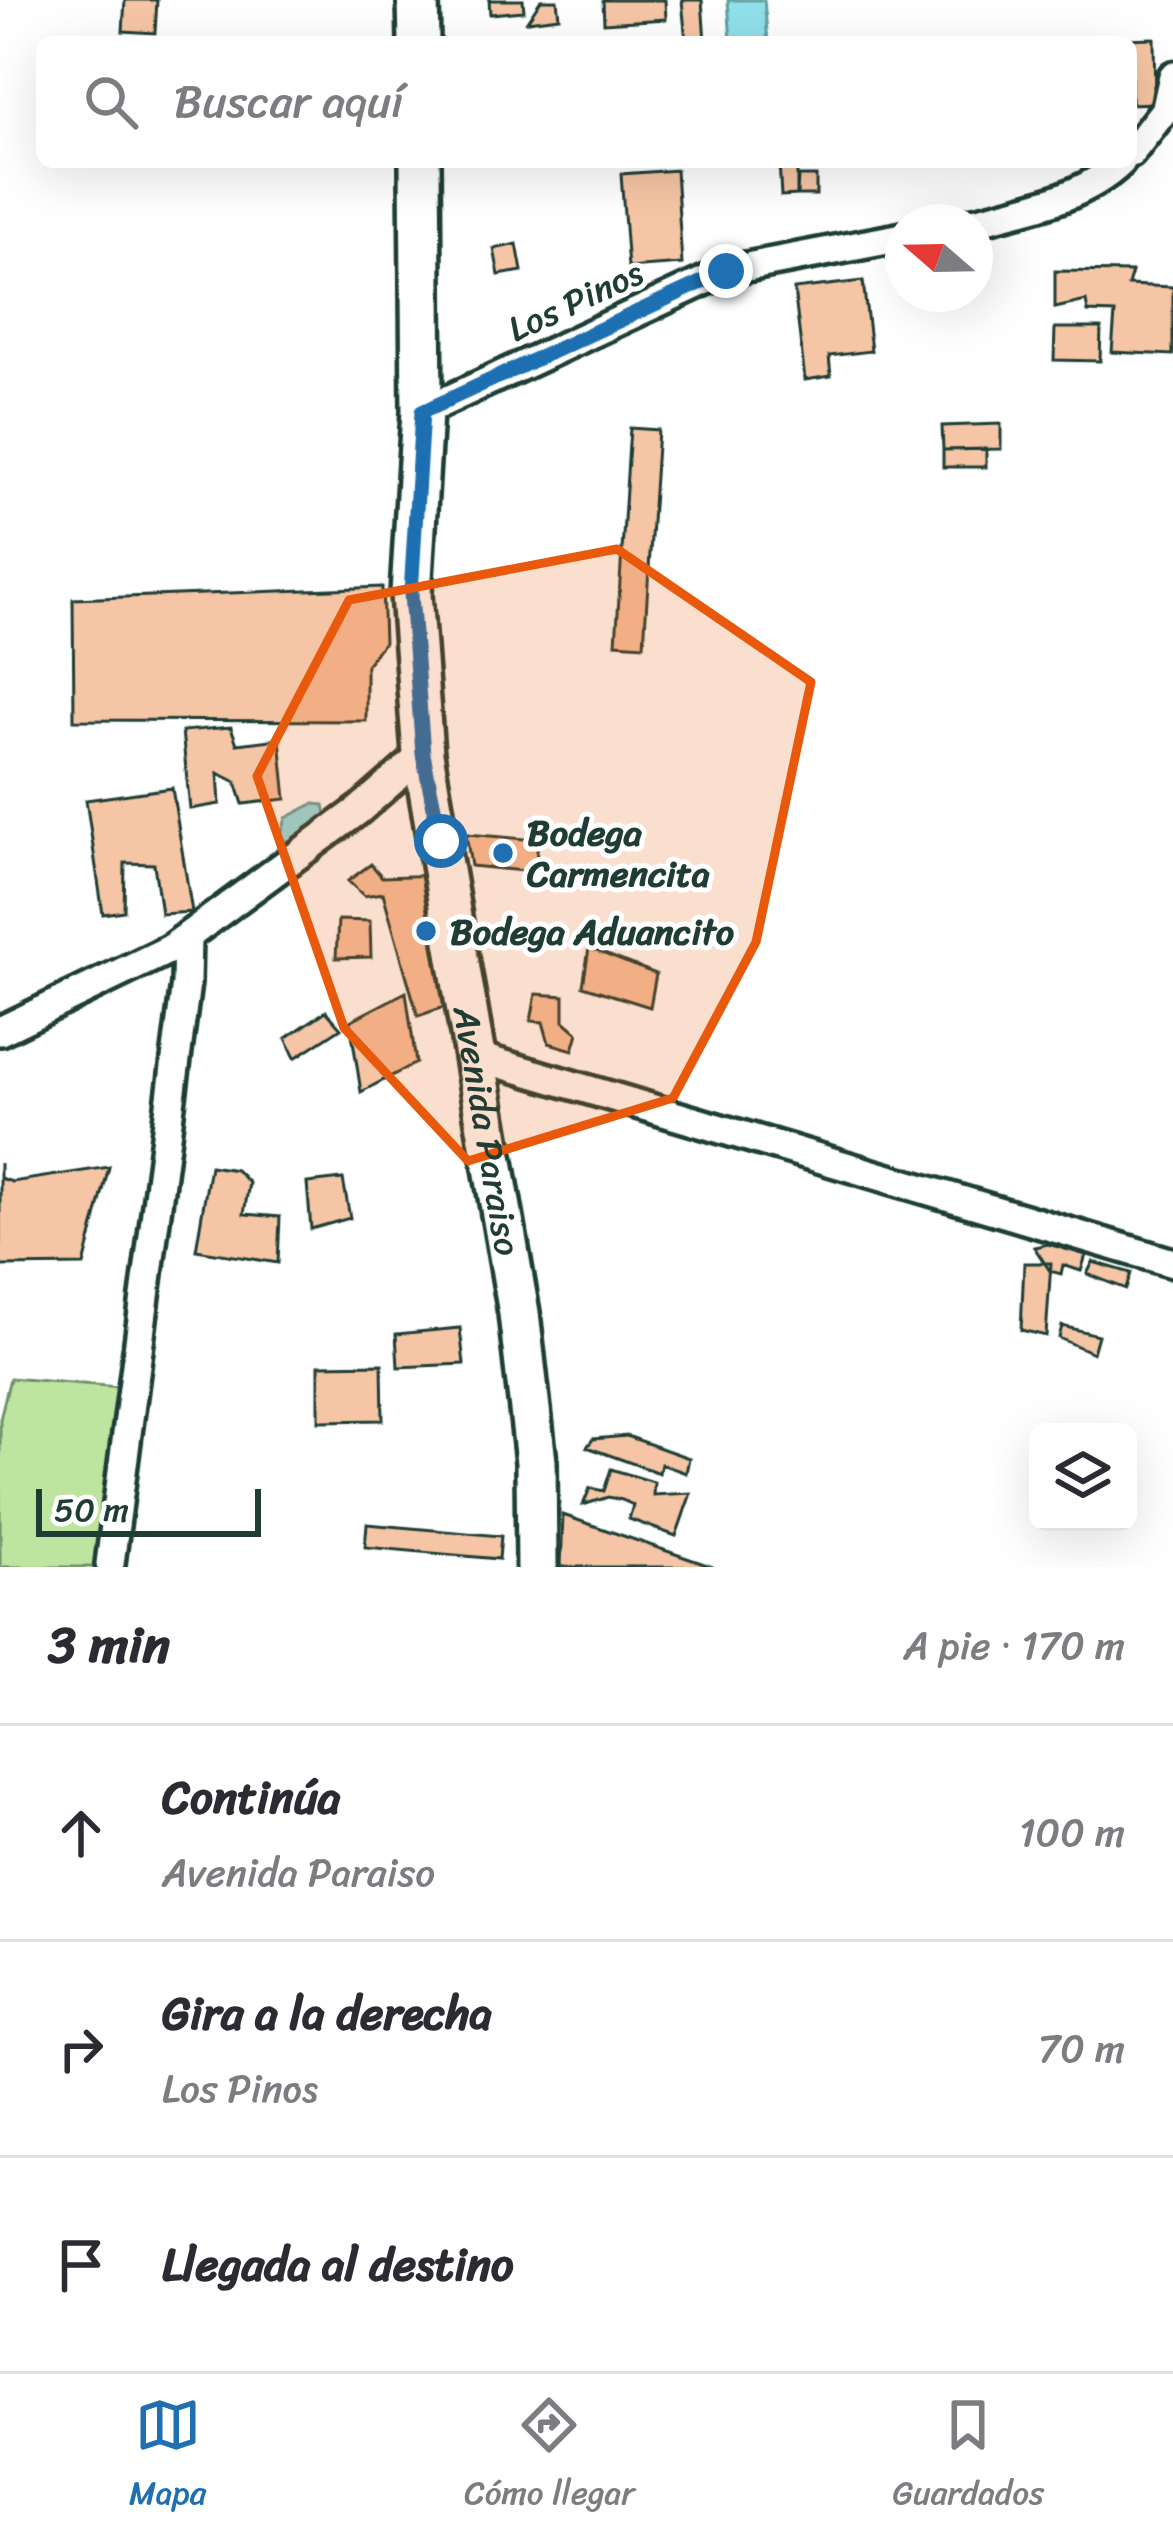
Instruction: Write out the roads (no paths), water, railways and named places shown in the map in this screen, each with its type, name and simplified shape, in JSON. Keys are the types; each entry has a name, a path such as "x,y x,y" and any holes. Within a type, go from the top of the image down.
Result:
{"main road":[{"path":"418,0 419,36"},
{"name":"Avenida Paraiso","path":"420,168 422,412 411,594 423,754 519,1313 536,1462 537,1567"}],"street":[{"path":"1137,145 1166,108 1173,76"},
{"path":"993,217 1051,202 1115,168"},
{"name":"Los Pinos","path":"422,412 726,271 885,240"},
{"path":"0,1031 187,937 359,810 423,754"},
{"path":"110,1564 186,983 187,937"},
{"path":"478,1057 1173,1263"}],"water":[{"path":"728,0 764,0 768,36 731,36"},
{"path":"313,804 324,805 328,823 293,846 280,837 286,818"}],"place":[{"name":"Bodega Carmencita","path":"503,853"},
{"name":"Bodega Aduancito","path":"426,931"}]}
